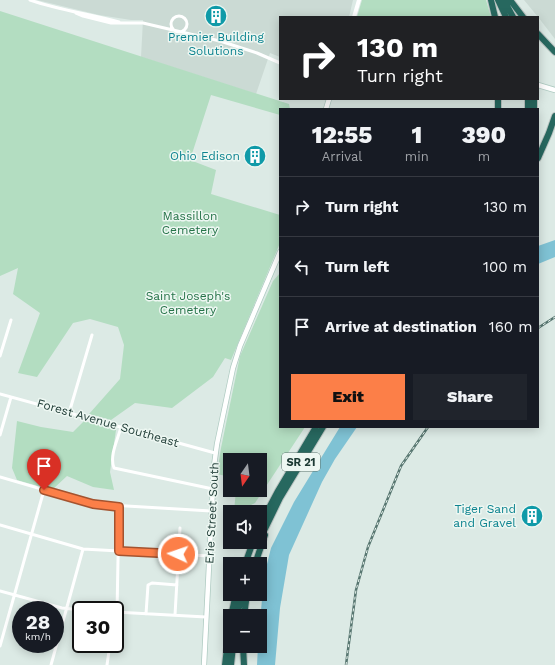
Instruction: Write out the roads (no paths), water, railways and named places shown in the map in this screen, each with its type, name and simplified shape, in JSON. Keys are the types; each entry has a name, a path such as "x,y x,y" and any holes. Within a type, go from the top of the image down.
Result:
{"highway":[{"path":"492,0 496,16"},
{"path":"498,0 506,16"},
{"path":"504,0 512,16"},
{"path":"510,0 522,16"},
{"path":"539,35 555,52"},
{"path":"539,156 555,116"},
{"name":"SR 21","path":"267,511 278,490 315,428"},
{"name":"SR 21","path":"267,525 280,498 321,428"},
{"path":"257,557 280,498"},
{"path":"225,665 226,653"},
{"path":"231,665 232,653"},
{"path":"243,653 244,665"}],"main road":[{"path":"539,85 555,90"},
{"name":"Erie Street South","path":"204,665 215,453 234,363 279,254"}],"street":[{"path":"30,0 50,7 76,13 83,13 123,23 143,23 230,44 279,62"},
{"path":"354,16 359,0"},
{"path":"180,16 186,20 187,25 185,30 178,32 173,29 172,22 175,18 180,16"},
{"path":"0,356 11,320"},
{"path":"69,413 92,335"},
{"name":"Forest Avenue Southeast","path":"0,394 215,453"},
{"path":"0,435 11,397"},
{"path":"120,427 113,454 114,468 212,489"},
{"path":"0,477 93,504 119,507 211,511"},
{"path":"0,646 44,490"},
{"path":"117,601 119,507"},
{"path":"0,526 83,549 209,556"},
{"path":"175,615 180,528"},
{"path":"51,665 83,549"},
{"path":"146,614 148,585 152,583 177,585"},
{"path":"0,591 72,609"},
{"path":"124,613 206,617"},
{"path":"107,665 109,653"}],"water":[{"path":"555,240 555,257 539,264 539,246"},
{"path":"339,428 356,428 335,459 322,482 289,555 280,608 275,665 257,665 258,653 267,653 267,609 261,609 262,601 267,601 267,564 271,548 294,502"}],"railway":[{"path":"539,327 555,317"},
{"path":"346,665 356,590 368,547 401,466 427,428"}],"place":[{"name":"Premier Building Solutions","path":"216,16"},
{"name":"Ohio Edison","path":"255,156"},
{"name":"Tiger Sand and Gravel","path":"532,516"}],"park label":[{"name":"Massillon Cemetery","path":"190,223"},
{"name":"Saint Joseph's Cemetery","path":"188,303"}]}
